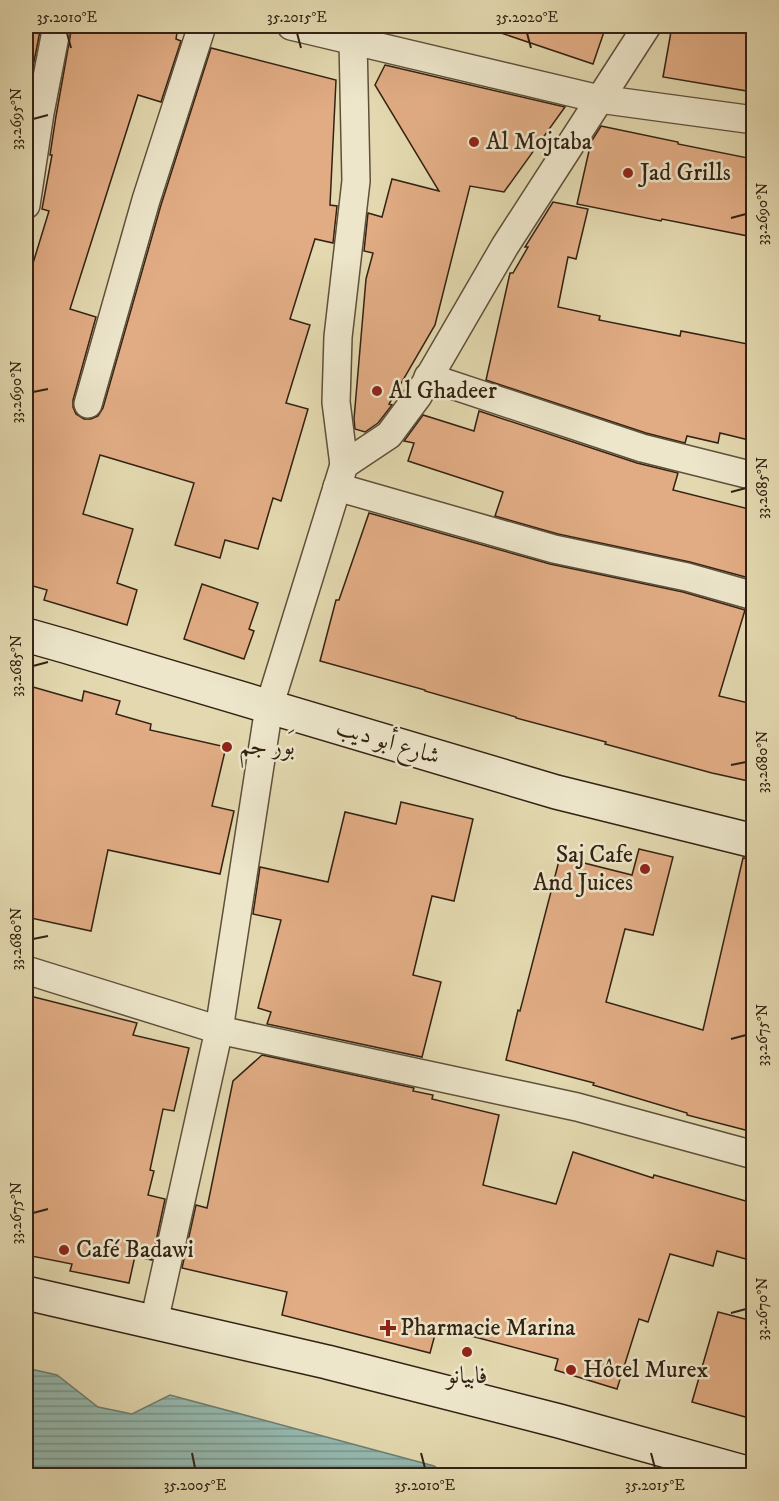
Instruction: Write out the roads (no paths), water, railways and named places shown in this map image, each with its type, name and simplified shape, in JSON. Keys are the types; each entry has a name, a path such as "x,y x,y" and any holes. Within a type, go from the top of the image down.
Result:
{"main road":[{"name":"شارع أبو ديب","path":"26,635 556,792 753,841"},
{"path":"26,1293 327,1362 559,1421 753,1475"}],"street":[{"path":"26,205 40,113 57,26"},
{"path":"88,404 146,200 202,26"},
{"path":"291,26 599,99 753,120"},
{"path":"341,476 389,435 418,396 505,246 647,26"},
{"path":"154,1322 219,1030 269,706 341,476 336,402 338,338 356,181 353,40"},
{"path":"428,377 642,448 753,476"},
{"path":"341,476 554,549 687,577 753,596"},
{"path":"26,970 219,1030 578,1107 753,1155"}],"water":[{"path":"26,1368 57,1375 98,1407 132,1414 170,1395 434,1466 447,1475 26,1475"}],"place":[{"name":"Al Mojtaba","path":"474,142"},
{"name":"Jad Grills","path":"628,173"},
{"name":"Al Ghadeer","path":"377,391"},
{"name":"بَور جم","path":"227,747"},
{"name":"Saj Cafe And Juices","path":"645,869"},
{"name":"Café Badawi","path":"64,1250"},
{"name":"Pharmacie Marina","path":"388,1328"},
{"name":"فابيانو","path":"467,1352"},
{"name":"Hôtel Murex","path":"571,1370"}]}
